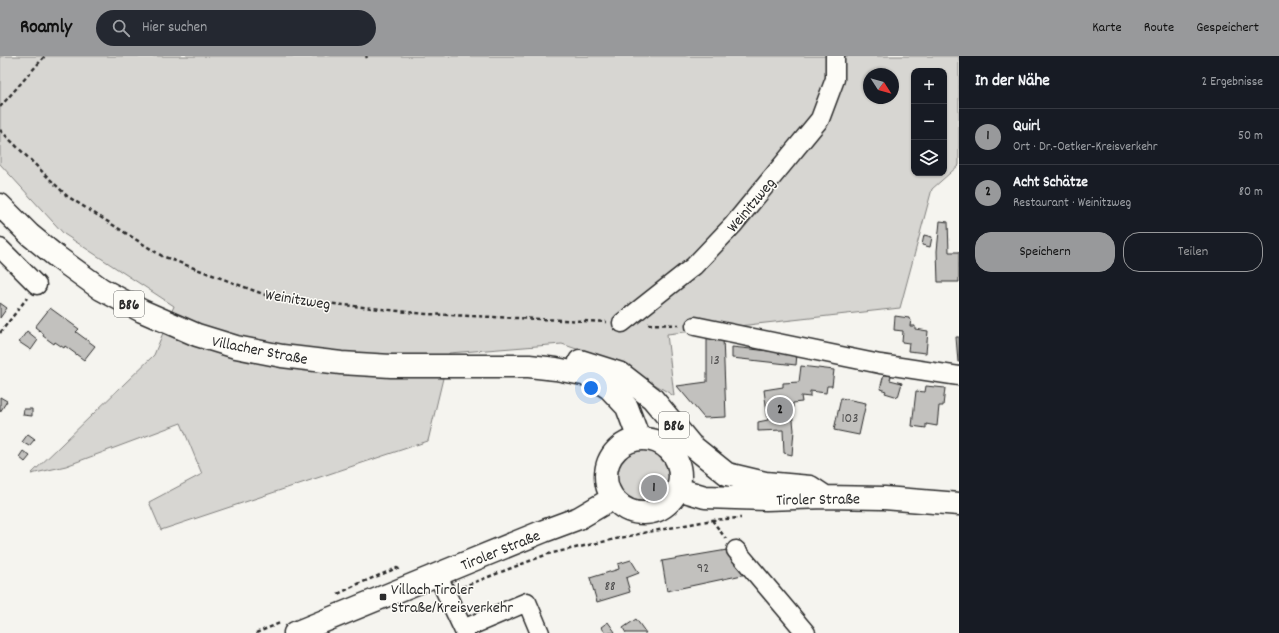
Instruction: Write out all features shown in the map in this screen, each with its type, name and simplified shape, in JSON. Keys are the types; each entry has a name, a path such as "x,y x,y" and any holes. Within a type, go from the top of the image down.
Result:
{"main road":[{"name":"Villacher Straße","path":"0,206 30,236 101,289 142,312 197,335 236,347 282,356 341,363 418,366 529,366"},
{"name":"B86","path":"529,366 537,356 562,356 621,374 652,398 691,445 727,474 764,483 810,487 825,497"},
{"name":"B86","path":"529,366 588,375 609,388 627,407 639,439"},
{"path":"639,439 651,440 663,444 671,451 678,462 681,476 678,489 673,499 667,505 652,513 644,514 632,512 623,507 613,498 608,488 606,477 611,459 619,449 627,443 639,439"},
{"name":"Tiroler Straße","path":"678,489 705,497 884,498 959,504"},
{"name":"Tiroler Straße","path":"296,633 437,574 579,518 613,498"}],"street":[{"name":"Weinitzweg","path":"622,323 694,266 732,225 820,119 836,79 835,56"},
{"path":"0,248 38,285"},
{"path":"695,326 880,364 959,376"},
{"path":"736,550 806,633"},
{"path":"437,574 464,631 527,602 540,633"}],"path":[{"path":"0,107 45,56"},
{"name":"Weinitzweg","path":"0,130 67,196 156,252 271,296 426,314 695,326"},
{"path":"0,333 38,285"},
{"path":"466,586 548,554 643,533 712,520 722,533"}],"shaded area":[{"path":"0,56 959,56 959,165 947,176 947,68 911,68 911,176 947,176 932,189 900,308 667,334 674,396 623,365 562,344 449,353 428,441 161,530 149,502 202,474 181,423 66,466 31,474 154,355 174,306 64,234 0,164"},
{"path":"637,447 649,447 660,452 668,460 673,471 671,489 660,502 649,507 637,507 626,502 618,494 613,483 613,471 618,460 626,452"}],"building":[{"path":"940,221 948,222 949,252 959,252 959,282 938,282 937,251"},
{"path":"924,235 932,237 930,247 922,245"},
{"path":"0,303 7,308 0,318"},
{"path":"50,308 79,329 76,332 95,346 84,360 65,346 64,348 55,342 54,344 43,336 44,334 35,327"},
{"path":"895,316 909,318 911,320 910,326 915,326 915,329 928,331 926,353 908,351 909,343 902,342 903,331 894,330"},
{"path":"27,331 38,340 31,350 19,342"},
{"path":"707,337 723,337 726,417 704,418 677,386 707,382"},
{"path":"956,337 959,337 959,362 958,362"},
{"path":"732,347 797,354 796,365 732,358"},
{"path":"801,366 834,370 832,386 827,386 826,393 810,391 810,397 801,396 802,402 793,403 792,411 794,430 792,455 784,453 783,430 758,431 758,422 768,420 764,390 783,387 783,383 799,382"},
{"path":"884,374 891,376 890,380 902,383 898,397 885,393 886,391 880,389"},
{"path":"926,386 945,388 943,406 939,406 937,426 926,424 926,428 912,426 916,391 925,392"},
{"path":"0,397 7,401 0,412"},
{"path":"841,398 866,403 859,435 834,430"},
{"path":"24,409 32,409 32,416 23,415"},
{"path":"28,434 35,439 29,446 22,442"},
{"path":"23,451 30,456 25,462 19,457"},
{"path":"727,550 747,574 667,591 662,561"},
{"path":"631,560 639,573 626,578 630,592 597,602 590,578 619,569 618,564"},
{"path":"636,619 646,633 626,633 623,628"},
{"path":"608,622 615,632 614,633 606,633 601,627"}],"place":[{"name":"Acht Schätze","path":"780,410"},
{"name":"Quirl","path":"654,488"},
{"name":"Villach Tiroler Straße/Kreisverkehr","path":"383,597"}]}
